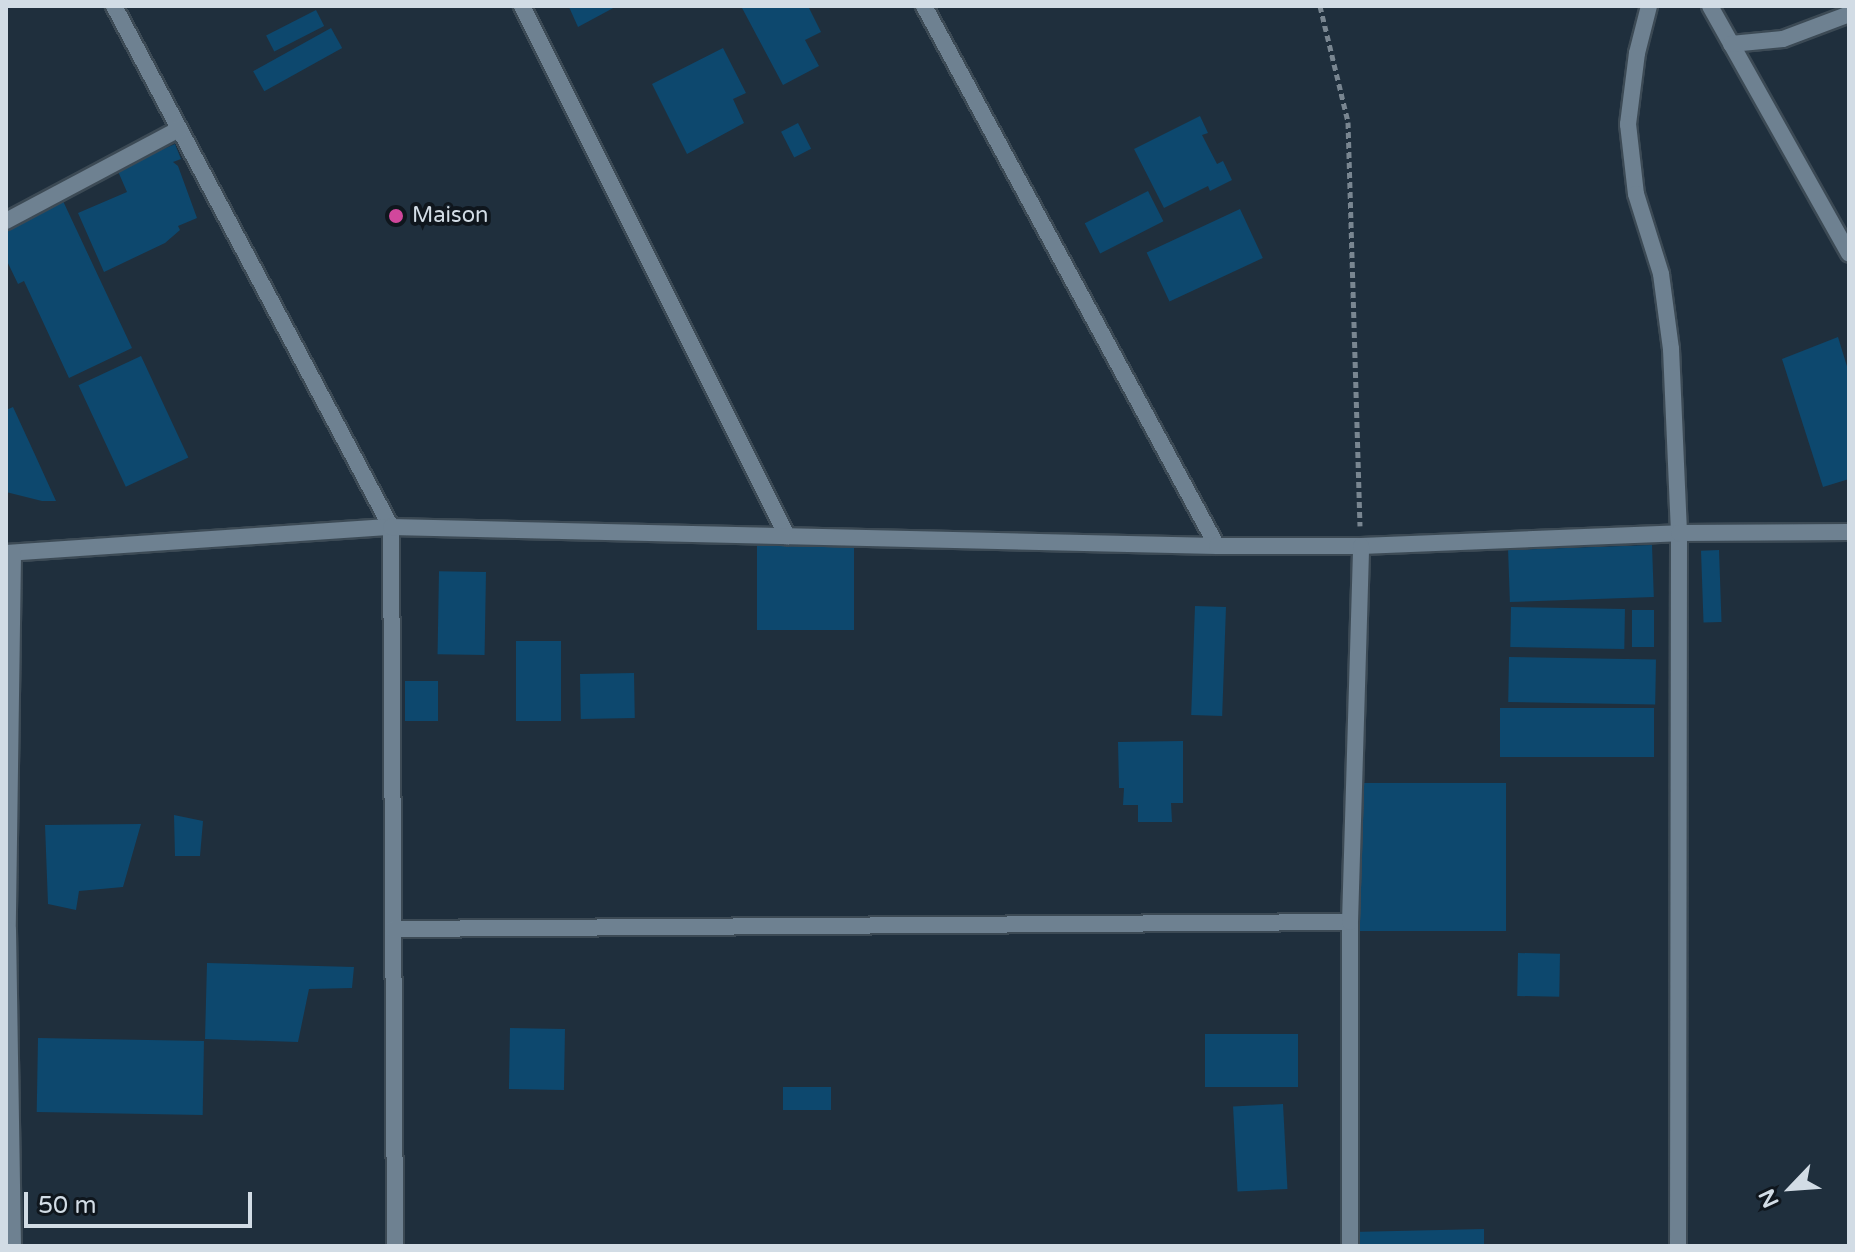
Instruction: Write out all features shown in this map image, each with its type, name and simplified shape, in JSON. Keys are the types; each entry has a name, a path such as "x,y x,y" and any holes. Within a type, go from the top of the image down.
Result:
{"street":[{"path":"114,6 391,527 395,1246"},
{"path":"522,6 787,536"},
{"path":"924,6 1217,546"},
{"path":"1649,6 1637,53 1628,124 1636,194 1661,274 1669,334 1679,533 1678,1246"},
{"path":"1710,6 1849,254"},
{"path":"1731,44 1783,39 1849,14"},
{"path":"6,221 179,129"},
{"path":"13,1246 7,930 9,553 391,527 1217,546 1361,546 1679,533 1849,532"},
{"path":"1350,1246 1350,922 1361,546"},
{"path":"393,929 1350,922"}],"path":[{"path":"1320,6 1348,122 1361,546"}],"building":[{"path":"617,6 578,27 569,7"},
{"path":"741,6 808,6 821,32 805,40 819,66 783,85"},
{"path":"316,10 324,26 274,51 266,35"},
{"path":"331,28 342,48 264,91 253,71"},
{"path":"723,48 746,93 733,99 744,123 687,154 652,84"},
{"path":"1200,116 1208,133 1202,135 1217,164 1223,161 1232,180 1210,191 1208,186 1164,208 1134,149"},
{"path":"798,123 811,149 794,157 781,132"},
{"path":"175,144 181,159 173,162 178,166 197,218 178,226 180,230 165,243 104,272 78,213 127,192 117,169"},
{"path":"1148,191 1163,221 1100,254 1085,223"},
{"path":"63,201 132,348 69,378 24,281 18,284 6,259 6,227"},
{"path":"1240,209 1263,258 1169,301 1147,253"},
{"path":"1838,337 1849,373 1849,479 1823,487 1782,359"},
{"path":"141,356 188,458 126,487 78,385"},
{"path":"13,407 56,501 42,501 6,492 6,410"},
{"path":"757,545 854,545 854,630 757,630"},
{"path":"1652,545 1654,597 1510,602 1508,550"},
{"path":"1719,550 1722,622 1704,623 1701,551"},
{"path":"439,571 486,572 485,655 438,654"},
{"path":"1195,606 1226,607 1222,716 1191,715"},
{"path":"1511,607 1625,609 1624,649 1510,647"},
{"path":"1632,610 1654,610 1654,647 1632,647"},
{"path":"516,641 561,641 561,721 516,721"},
{"path":"1509,657 1656,660 1655,705 1508,702"},
{"path":"634,673 635,718 581,719 580,674"},
{"path":"405,681 438,681 438,721 405,721"},
{"path":"1500,708 1654,708 1654,757 1500,757"},
{"path":"1183,741 1183,803 1171,803 1172,822 1138,822 1138,805 1123,805 1124,788 1119,788 1118,742"},
{"path":"1355,783 1506,783 1506,931 1355,931"},
{"path":"174,815 203,821 200,856 175,856"},
{"path":"141,824 123,887 79,891 76,910 48,904 45,825"},
{"path":"1518,953 1560,954 1559,997 1517,996"},
{"path":"207,963 354,967 352,988 309,989 298,1042 205,1039"},
{"path":"510,1028 565,1029 564,1090 509,1089"},
{"path":"1205,1034 1298,1034 1298,1087 1205,1087"},
{"path":"38,1038 204,1041 203,1115 37,1112"},
{"path":"783,1087 831,1087 831,1110 783,1110"},
{"path":"1283,1104 1287,1189 1238,1192 1233,1107"},
{"path":"1484,1229 1484,1246 1353,1246 1352,1232"}],"place":[{"name":"Maison","path":"396,216"}]}
